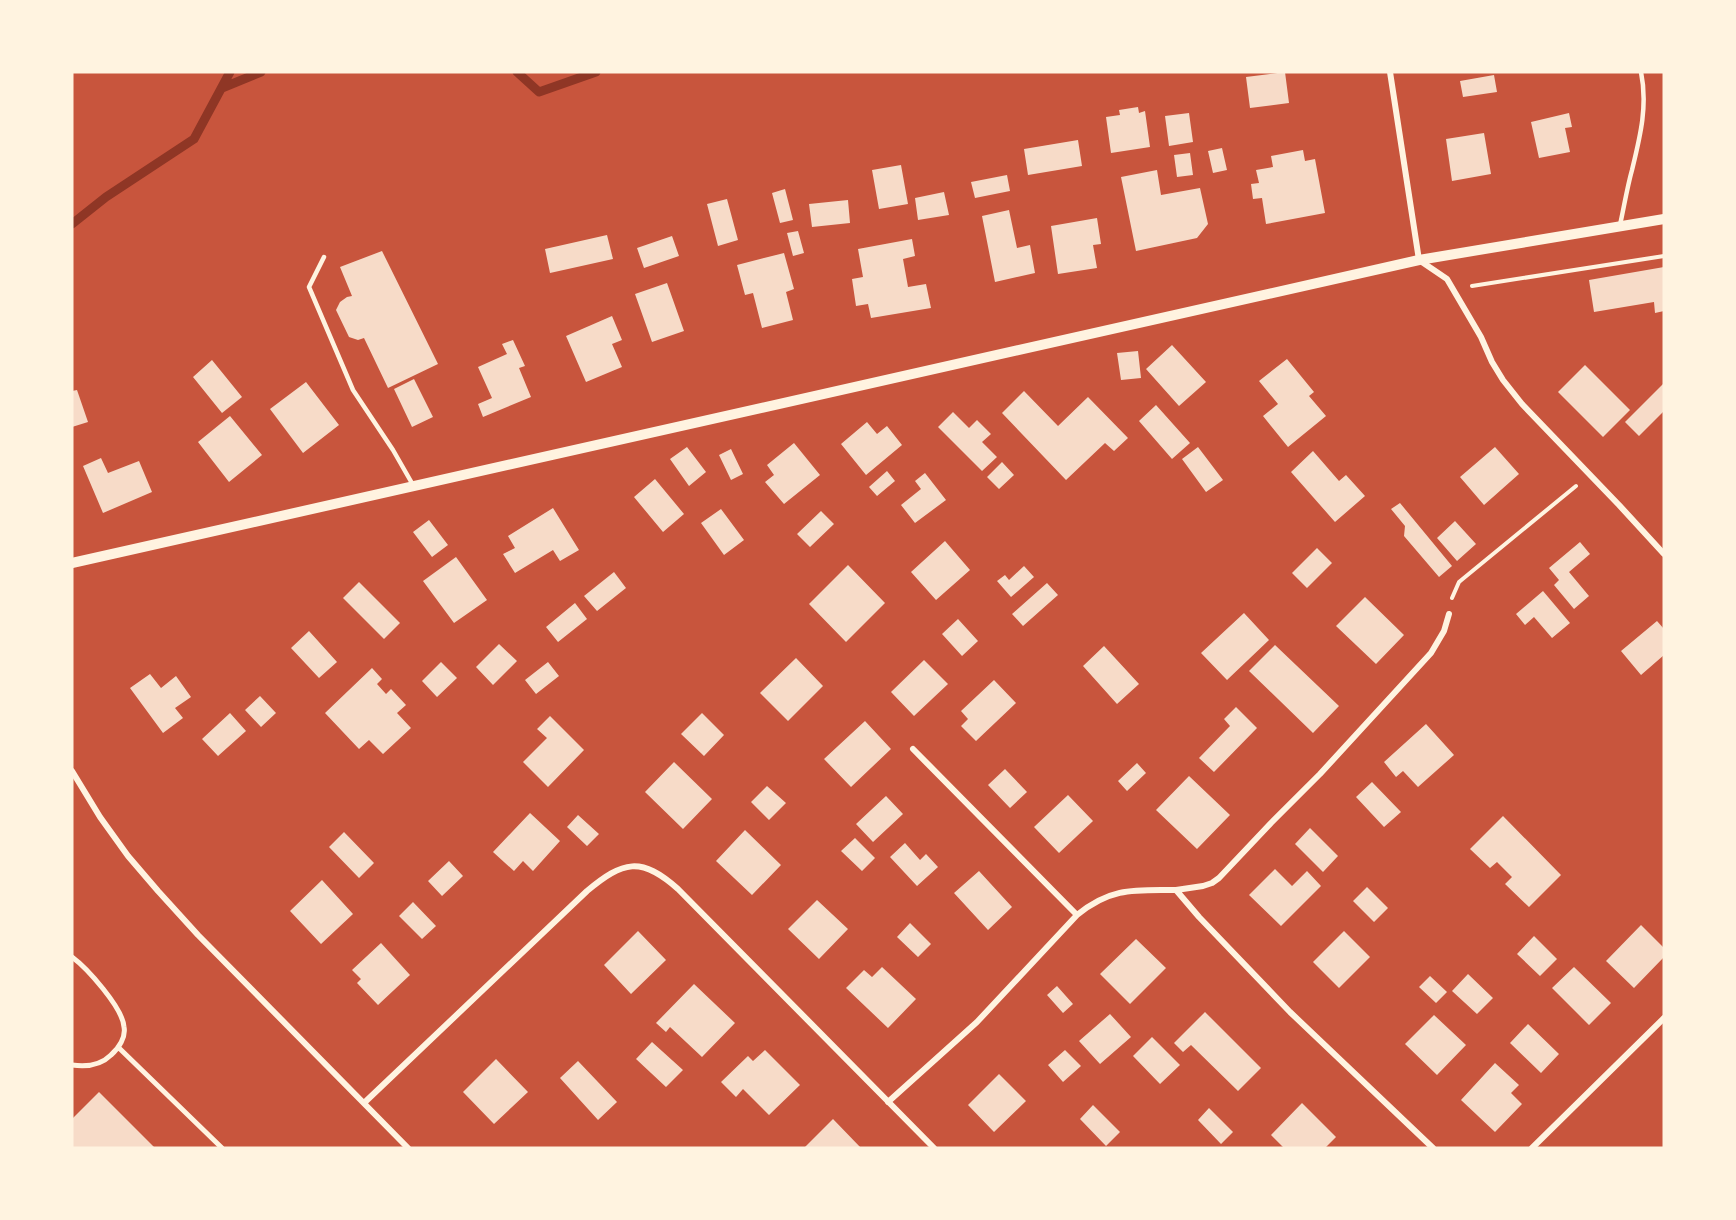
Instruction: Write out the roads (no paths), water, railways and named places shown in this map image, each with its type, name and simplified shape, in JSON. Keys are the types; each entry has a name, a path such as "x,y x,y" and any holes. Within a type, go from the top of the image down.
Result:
{"street":[{"path":"1390,72 1419,260 1447,279 1481,337 1492,362 1522,404 1664,554"},
{"path":"72,563 1419,260 1664,219"},
{"path":"888,1102 977,1022 1090,903 1122,891 1176,890 1212,883 1320,774 1431,653 1444,632 1449,614"},
{"path":"913,748 1077,915"},
{"path":"72,771 100,817 128,856 158,891 198,935 408,1148"},
{"path":"364,1103 587,891 617,869 641,867 655,871 672,884 934,1148"},
{"path":"1176,890 1290,1012 1433,1148"},
{"path":"72,957 91,974 110,999 123,1018 125,1028 123,1038 110,1056 99,1063 72,1065"},
{"path":"1532,1148 1664,1018"},
{"path":"118,1047 222,1148"}],"lane":[{"path":"1619,227 1643,115 1644,94 1641,72"},
{"path":"324,257 309,287 353,390 414,486"}],"waterway":[{"path":"72,224 106,197 194,139 230,72"},
{"path":"222,88 261,72"},
{"path":"517,72 539,92 596,72"}]}
